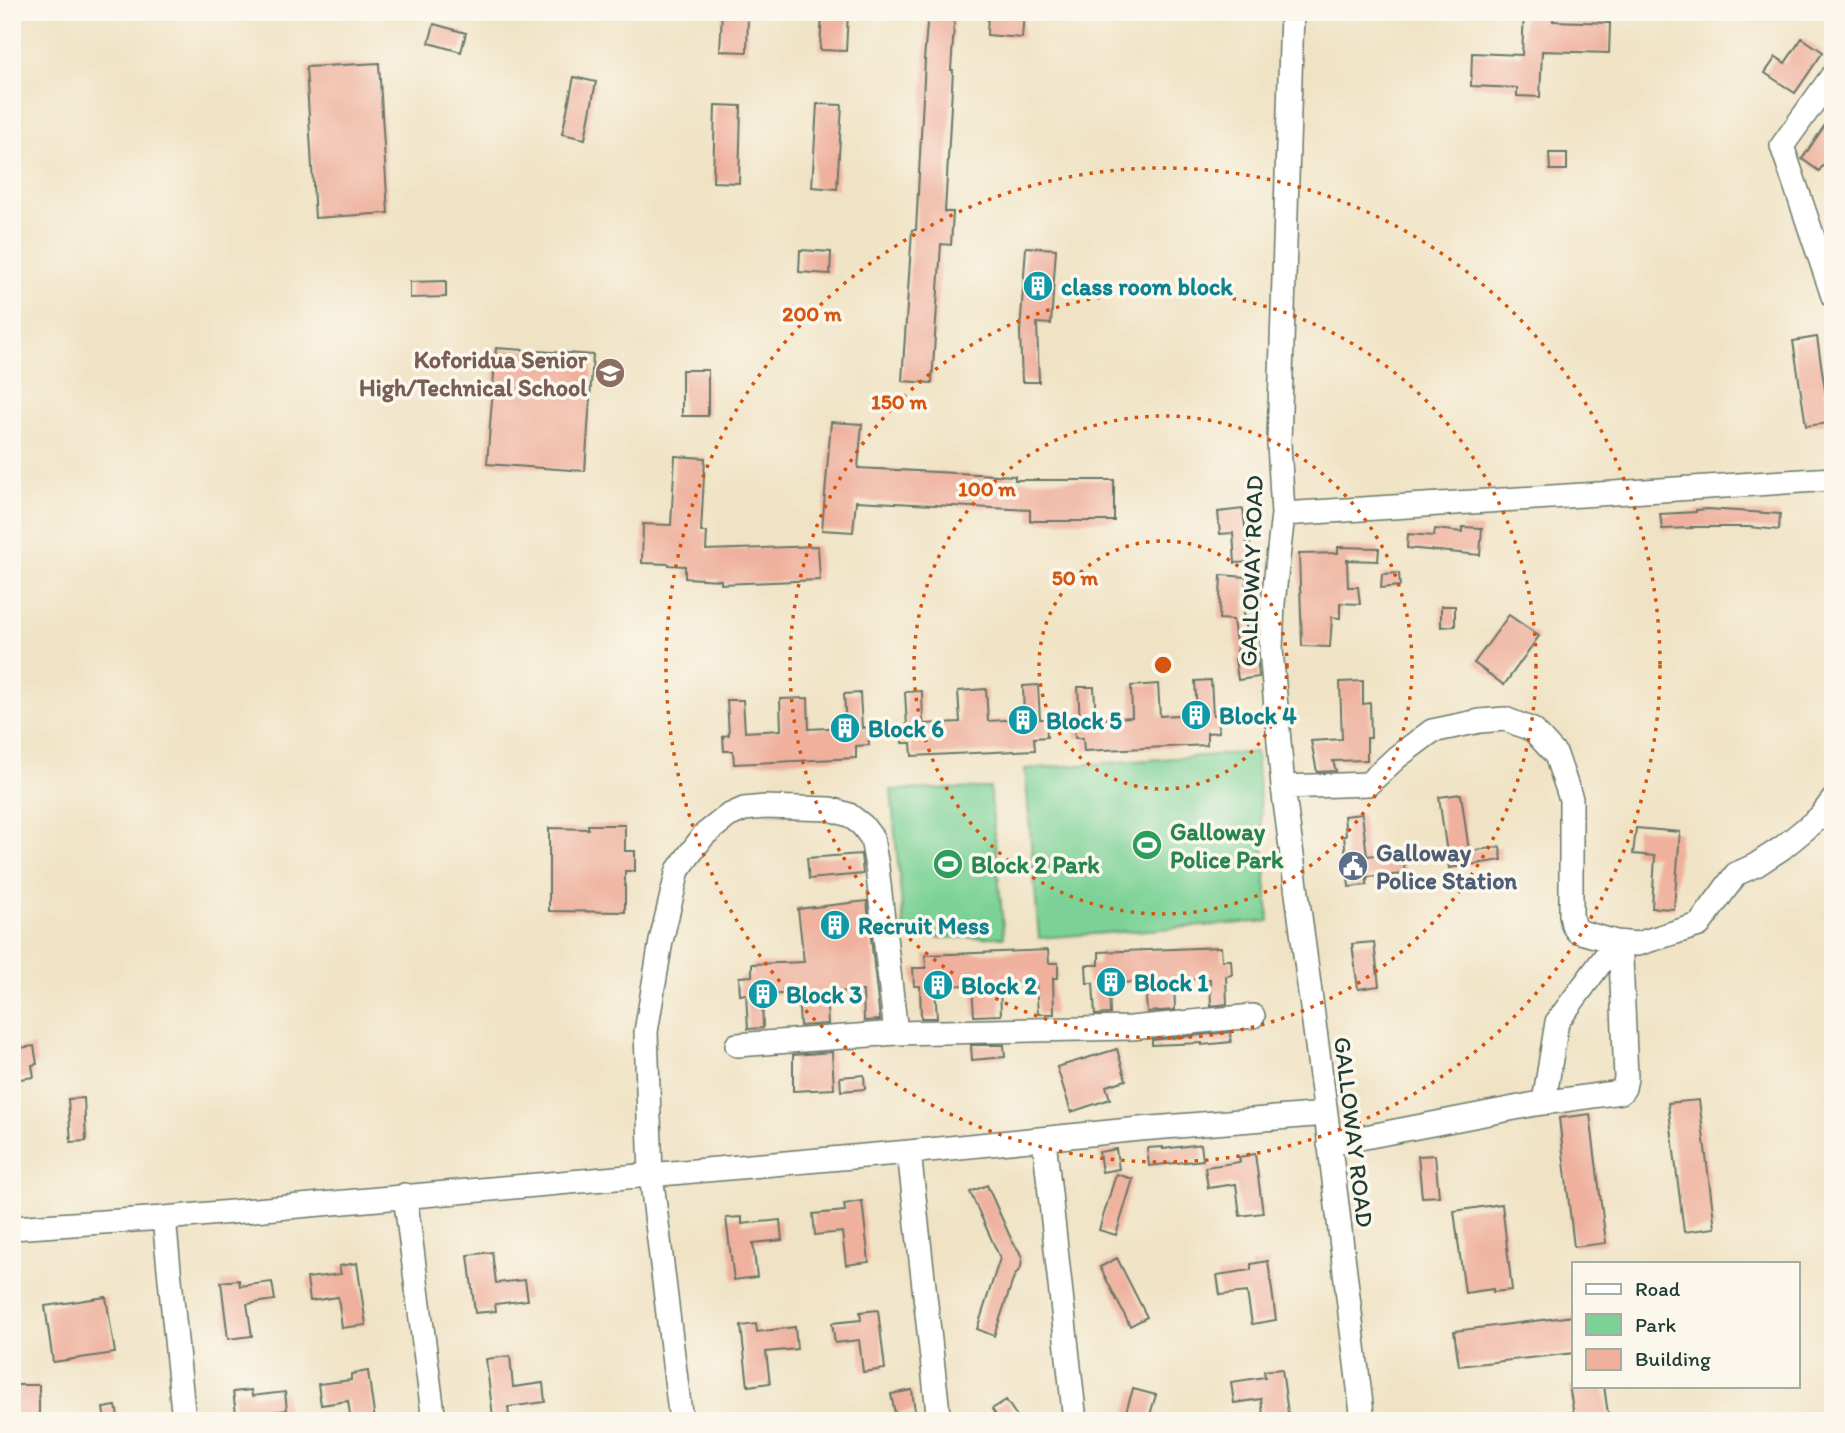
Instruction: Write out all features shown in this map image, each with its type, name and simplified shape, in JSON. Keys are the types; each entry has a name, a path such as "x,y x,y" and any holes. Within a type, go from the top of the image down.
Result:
{"street":[{"name":"GALLOWAY ROAD","path":"1292,12 1279,443 1283,513 1273,603 1271,650 1283,787 1363,1421"},
{"path":"1833,75 1782,146 1833,296"},
{"path":"1283,513 1833,479"},
{"path":"1283,787 1368,784 1397,757 1432,731 1505,719 1533,730 1556,755 1571,799 1573,925 1577,931 1616,942 1637,944 1699,925 1736,874 1782,848 1828,811"},
{"path":"681,1421 651,1174 646,1032 666,913 678,870 704,835 728,816 744,809 765,807 830,809 849,816 862,825 872,838 877,867 896,1033"},
{"path":"1329,1144 1544,1102 1617,1093 1624,1088 1626,1078 1621,958 1616,942"},
{"path":"1544,1102 1557,1022 1616,942"},
{"path":"737,1045 896,1033 1131,1028 1253,1016"},
{"path":"12,1228 164,1218 1326,1114"},
{"path":"1044,1139 1075,1421"},
{"path":"909,1152 939,1421"},
{"path":"405,1195 434,1421"},
{"path":"164,1218 184,1421"}],"green space":[{"name":"Galloway Police Park","path":"1256,752 1269,921 1039,938 1025,769"},
{"name":"Block 2 Park","path":"990,788 1004,937 905,938 891,790"}],"building":[{"path":"722,12 748,12 747,52 720,51"},
{"path":"822,12 848,12 846,51 820,50"},
{"path":"928,12 955,12 945,212 953,212 951,245 941,244 932,383 902,381 912,230 916,230"},
{"path":"988,12 1024,12 1022,38 987,35"},
{"path":"1524,12 1554,12 1553,21 1610,23 1609,53 1542,51 1540,97 1517,96 1517,88 1471,86 1472,53 1522,55"},
{"path":"434,24 466,33 461,52 429,43"},
{"path":"1802,38 1823,52 1795,93 1765,73 1776,57 1785,63"},
{"path":"379,63 388,213 315,218 306,67"},
{"path":"574,77 596,82 585,139 562,134"},
{"path":"817,104 842,105 837,189 812,187"},
{"path":"715,105 741,106 739,183 713,182"},
{"path":"1833,113 1833,150 1819,171 1802,159"},
{"path":"1549,153 1567,153 1567,170 1550,170"},
{"name":"class room block","path":"1026,247 1056,249 1051,324 1037,323 1039,382 1022,382 1020,332"},
{"path":"800,250 831,252 830,274 799,272"},
{"path":"446,281 446,297 410,298 410,282"},
{"path":"1817,337 1830,423 1806,426 1793,341"},
{"path":"496,348 593,355 585,471 487,464"},
{"path":"682,370 708,370 708,416 682,416"},
{"path":"831,422 862,424 858,468 1015,476 1015,480 1114,480 1114,521 1030,521 1030,510 856,501 853,532 822,530"},
{"path":"675,456 705,458 701,532 707,532 706,550 818,546 820,580 721,584 721,580 685,578 685,566 642,563 643,524 671,525"},
{"path":"1243,509 1252,562 1235,563 1233,533 1220,534 1218,512"},
{"path":"1708,509 1780,514 1779,530 1749,527 1662,529 1660,514"},
{"path":"1462,527 1482,528 1480,555 1407,548 1408,534 1434,536 1435,529 1462,532"},
{"path":"1338,547 1379,548 1378,561 1347,560 1348,587 1358,587 1360,604 1340,603 1340,618 1332,617 1330,647 1302,646 1299,554 1338,553"},
{"path":"1399,573 1400,586 1381,588 1382,574"},
{"path":"1221,575 1246,577 1244,613 1251,656 1257,655 1259,677 1238,680 1233,620 1219,619"},
{"path":"1441,606 1455,606 1455,626 1441,627"},
{"path":"1509,615 1539,636 1504,685 1474,663"},
{"name":"Block 4","path":"1211,680 1213,715 1218,714 1219,732 1207,733 1207,745 1084,751 1083,738 1075,738 1074,723 1080,722 1078,687 1094,687 1096,719 1132,717 1131,686 1158,684 1160,716 1197,714 1195,681"},
{"path":"1363,681 1363,704 1370,703 1371,738 1367,738 1367,760 1333,761 1336,771 1317,772 1311,741 1342,739 1340,682"},
{"name":"Block 5","path":"1038,685 1040,719 1046,719 1047,737 1034,738 1035,750 912,756 911,743 902,743 901,727 907,727 905,692 922,691 923,724 960,722 958,691 986,689 988,721 1024,719 1023,686"},
{"name":"Block 6","path":"860,693 862,728 868,727 869,745 856,746 856,758 734,764 733,751 724,751 723,736 729,735 727,700 743,700 745,732 781,730 780,699 808,698 809,729 846,727 844,694"},
{"path":"1461,794 1469,851 1500,847 1502,860 1449,868 1439,797"},
{"path":"1362,814 1367,856 1403,852 1405,874 1367,877 1367,885 1349,887 1344,816"},
{"path":"588,825 625,825 625,851 635,851 635,871 625,871 625,912 549,911 549,828 588,829"},
{"path":"1636,828 1680,832 1674,909 1652,908 1655,856 1633,854"},
{"path":"861,854 863,874 809,879 807,858"},
{"name":"Block 3","path":"867,901 880,1020 864,1021 863,991 826,992 828,1024 800,1026 798,993 762,995 763,1028 748,1029 746,994 740,995 739,977 752,976 752,964 804,962 798,909"},
{"path":"1374,942 1379,986 1358,989 1352,944"},
{"name":"Block 1","path":"1221,947 1222,960 1231,960 1232,975 1226,976 1227,1004 1211,1006 1210,979 1174,980 1175,1010 1147,1012 1145,982 1109,983 1110,1014 1095,1015 1093,983 1087,983 1086,965 1099,965 1099,952"},
{"name":"Block 2","path":"1048,950 1049,963 1058,963 1058,978 1053,978 1054,1014 1038,1014 1036,982 1000,983 1001,1015 974,1016 972,985 935,986 937,1018 921,1018 920,986 914,986 913,968 926,968 925,955"},
{"path":"1230,1032 1231,1042 1152,1045 1152,1040"},
{"path":"971,1045 1004,1045 1005,1057 972,1060"},
{"path":"34,1046 37,1064 32,1065 34,1077 12,1080 12,1049"},
{"path":"1117,1049 1126,1080 1106,1086 1110,1099 1071,1112 1057,1067"},
{"path":"832,1052 834,1089 793,1091 793,1055"},
{"path":"864,1075 865,1089 841,1091 840,1077"},
{"path":"84,1098 86,1141 71,1142 68,1099"},
{"path":"1699,1100 1715,1228 1684,1232 1668,1103"},
{"path":"1590,1114 1606,1243 1574,1247 1559,1118"},
{"path":"1201,1144 1203,1160 1149,1166 1147,1148 1163,1149"},
{"path":"1116,1149 1119,1169 1102,1172 1099,1152"},
{"path":"1255,1154 1263,1213 1240,1216 1236,1184 1208,1188 1205,1167 1240,1162 1239,1157"},
{"path":"1435,1155 1439,1196 1422,1197 1418,1156"},
{"path":"1116,1174 1133,1179 1116,1235 1099,1230"},
{"path":"987,1185 1022,1258 994,1336 977,1329 1000,1258 970,1192"},
{"path":"862,1201 869,1262 846,1265 842,1232 815,1235 813,1214 845,1211 844,1204"},
{"path":"1502,1204 1512,1290 1493,1292 1493,1289 1465,1293 1454,1211"},
{"path":"742,1217 742,1224 780,1220 782,1240 753,1243 757,1277 734,1280 726,1218"},
{"path":"492,1252 496,1283 525,1280 528,1300 495,1304 496,1311 475,1313 468,1255"},
{"path":"1117,1258 1147,1317 1130,1326 1100,1267"},
{"path":"1268,1261 1276,1320 1252,1324 1247,1292 1220,1295 1217,1275 1251,1270 1251,1264"},
{"path":"357,1263 366,1325 342,1328 338,1297 310,1301 307,1278 341,1274 339,1266"},
{"path":"239,1280 240,1286 272,1282 275,1300 247,1304 252,1336 228,1339 221,1282"},
{"path":"106,1297 115,1353 53,1362 45,1306"},
{"path":"878,1310 885,1369 863,1372 859,1340 835,1343 832,1323 861,1320 860,1312"},
{"path":"1572,1316 1572,1353 1459,1366 1454,1331"},
{"path":"756,1324 757,1332 795,1327 797,1349 766,1352 770,1383 748,1386 741,1326"},
{"path":"510,1356 513,1387 543,1383 545,1402 508,1407 509,1415 493,1417 486,1359"},
{"path":"1282,1369 1289,1421 1264,1421 1261,1399 1234,1403 1231,1382 1265,1377 1264,1371"},
{"path":"368,1371 375,1421 351,1421 348,1401 321,1405 318,1384 351,1380 351,1374"},
{"path":"12,1385 39,1385 39,1421 12,1421"},
{"path":"1569,1386 1604,1388 1609,1421 1575,1421"},
{"path":"1133,1389 1156,1395 1148,1421 1123,1421"},
{"path":"251,1390 252,1396 285,1392 287,1410 260,1414 261,1421 237,1421 233,1392"},
{"path":"912,1390 915,1411 895,1414 891,1394"},
{"path":"1006,1400 1020,1421 999,1421 992,1409"},
{"path":"116,1406 119,1421 105,1421 103,1408"}],"place":[{"name":"class room block","path":"1038,286"},
{"name":"Koforidua Senior High/Technical School","path":"610,373"},
{"name":"Block 4","path":"1196,715"},
{"name":"Block 5","path":"1023,720"},
{"name":"Block 6","path":"845,728"},
{"name":"Galloway Police Park","path":"1147,845"},
{"name":"Block 2 Park","path":"948,864"},
{"name":"Galloway Police Station","path":"1353,866"},
{"name":"Recruit Mess","path":"835,925"},
{"name":"Block 1","path":"1111,982"},
{"name":"Block 2","path":"938,985"},
{"name":"Block 3","path":"763,994"}]}
